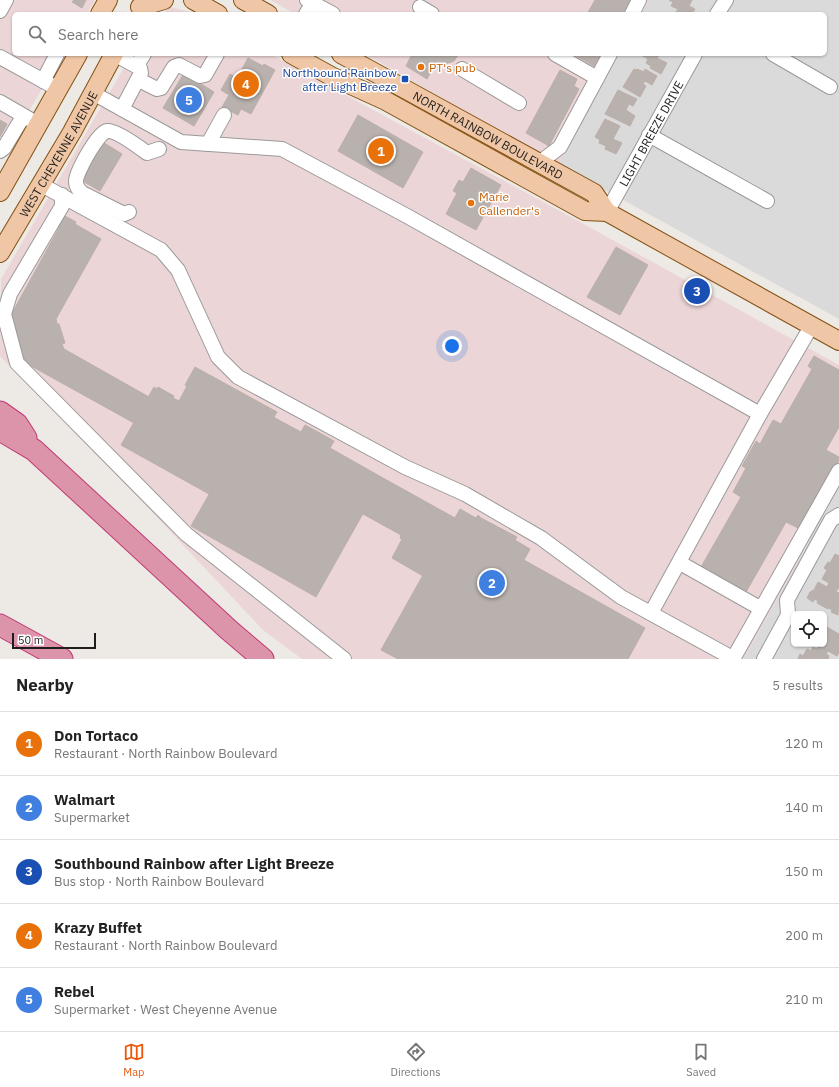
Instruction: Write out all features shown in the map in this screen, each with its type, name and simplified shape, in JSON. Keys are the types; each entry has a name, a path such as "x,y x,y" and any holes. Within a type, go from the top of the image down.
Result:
{"highway":[{"path":"0,412 17,424 34,450"},
{"path":"0,430 34,450 229,630 263,659"},
{"path":"0,625 62,659"}],"main road":[{"path":"101,12 108,0"},
{"path":"141,7 164,0"},
{"path":"193,0 214,12"},
{"path":"243,0 264,12"},
{"path":"0,192 16,162 32,121 50,85 76,56"},
{"name":"WEST CHEYENNE AVENUE","path":"0,253 72,132 113,56"},
{"name":"NORTH RAINBOW BOULEVARD","path":"295,56 331,76 386,101 585,211 607,212 839,340"},
{"name":"NORTH RAINBOW BOULEVARD","path":"345,56 594,193 607,212"},
{"path":"458,140 468,124"}],"street":[{"path":"0,11 6,0"},
{"path":"633,12 639,0"},
{"path":"719,12 726,0"},
{"path":"309,6 327,12"},
{"path":"420,7 429,12"},
{"path":"0,57 50,85 57,56"},
{"path":"118,56 140,68 141,73 122,109"},
{"path":"135,65 143,56"},
{"path":"137,82 141,81 157,89 161,88 174,67 179,65 200,76 205,75 216,56"},
{"path":"558,56 597,78"},
{"path":"539,163 560,147 609,56"},
{"name":"LIGHT BREEZE DRIVE","path":"607,212 694,56"},
{"path":"776,56 830,87"},
{"path":"462,69 519,103"},
{"path":"93,93 181,142 282,149 407,216 760,414"},
{"path":"0,102 32,121"},
{"path":"208,144 224,114"},
{"path":"16,162 0,152 21,120 32,121"},
{"path":"129,212 124,214 82,193 78,189 75,182 78,173 95,142 102,133 106,131 113,132 148,153 159,149"},
{"path":"649,135 768,201"},
{"path":"40,184 161,250 178,270 218,357 238,377 404,467 465,494 541,538 622,597 734,659 839,471"},
{"path":"62,195 62,206 10,294 4,314 17,363 186,534 344,659"},
{"path":"651,613 760,414 812,326"},
{"path":"764,659 788,615 787,600 831,520 839,515"},
{"path":"681,559 682,564 758,607 764,604"}],"shaded area":[{"path":"0,0 95,0 88,12 12,12 12,56 62,56 0,159"},
{"path":"271,0 649,0 642,12 292,12"},
{"path":"649,0 839,0 839,319 558,164 618,56 827,56 827,12 642,12"},
{"path":"170,7 190,12 165,12"},
{"path":"131,56 274,56 580,222 839,365 839,487 744,659 302,659 263,630 154,514 0,356 1,279"},
{"path":"369,56 618,56 558,164"},
{"path":"839,487 839,659 744,659"}],"building":[{"path":"74,0 86,0 82,8 72,2"},
{"path":"595,0 631,0 624,12 588,12"},
{"path":"669,0 692,0 689,6 695,9 693,12 676,12 678,9 671,6 673,2"},
{"name":"PT's pub","path":"411,56 458,56 454,61 433,68 427,79 406,66"},
{"path":"576,56 600,56 594,66"},
{"path":"643,56 658,56 657,58 667,63 661,74 650,68 651,66 646,63 648,59"},
{"path":"248,58 263,66 264,64 275,70 251,114 241,109 238,115 222,107 229,95 221,90 230,74 237,78"},
{"path":"634,69 644,72 645,69 657,76 652,85 645,81 643,84 646,86 640,97 623,87"},
{"path":"560,70 577,79 574,86 579,89 549,146 526,133"},
{"path":"184,73 214,92 194,126 163,108"},
{"path":"618,90 637,99 633,106 629,104 626,110 635,116 630,126 605,114"},
{"path":"358,115 423,152 403,188 338,151"},
{"path":"605,119 620,126 613,139 622,143 616,154 605,149 606,146 599,143 600,140 595,137"},
{"path":"0,120 7,124 0,137"},
{"path":"101,141 122,154 100,191 79,179"},
{"name":"Marie Callender's","path":"471,168 501,185 476,230 446,214 457,193 453,191 459,180 463,182"},
{"path":"65,216 76,222 75,224 101,239 56,319 65,343 62,344 64,349 149,397 134,423 24,362 11,315"},
{"path":"616,247 648,265 620,315 587,297"},
{"path":"814,356 839,370 839,427 826,450 839,457 839,460 800,529 786,522 746,592 701,567 741,497 733,492 746,468 742,466 756,441 760,444 773,420 781,424 812,369 808,366"},
{"path":"195,367 277,412 261,443 244,433 209,494 121,445 154,387 157,389 158,387 174,396 173,398 179,401 187,386 185,385"},
{"path":"275,418 301,432 305,425 318,432 334,441 330,448 383,478 316,597 191,526 244,433 261,443"},
{"path":"383,478 455,518 423,576 392,558 402,539 400,538 401,535 363,514"},
{"path":"460,509 476,518 478,515 517,537 515,540 530,549 524,560 645,628 628,659 398,659 381,650"},
{"path":"835,554 839,556 839,589 838,588 836,592 839,593 838,615 831,612 832,610 829,608 828,609 817,603 818,601 815,599 813,602 807,598 810,592 814,590 818,582 827,587 829,583 822,579 827,570 824,568 828,562 830,563"},
{"path":"827,627 839,634 839,652 837,656 828,651 826,654 829,656 828,659 798,659 800,654 803,656 807,649 811,651 813,647 817,649 818,647 827,647"}],"place":[{"name":"PT's pub","path":"421,67"},
{"name":"Northbound Rainbow after Light Breeze","path":"405,79"},
{"name":"Krazy Buffet","path":"246,84"},
{"name":"Rebel","path":"189,100"},
{"name":"Don Tortaco","path":"381,151"},
{"name":"Marie Callender's","path":"471,203"},
{"name":"Southbound Rainbow after Light Breeze","path":"697,291"},
{"name":"Walmart","path":"492,583"}]}
